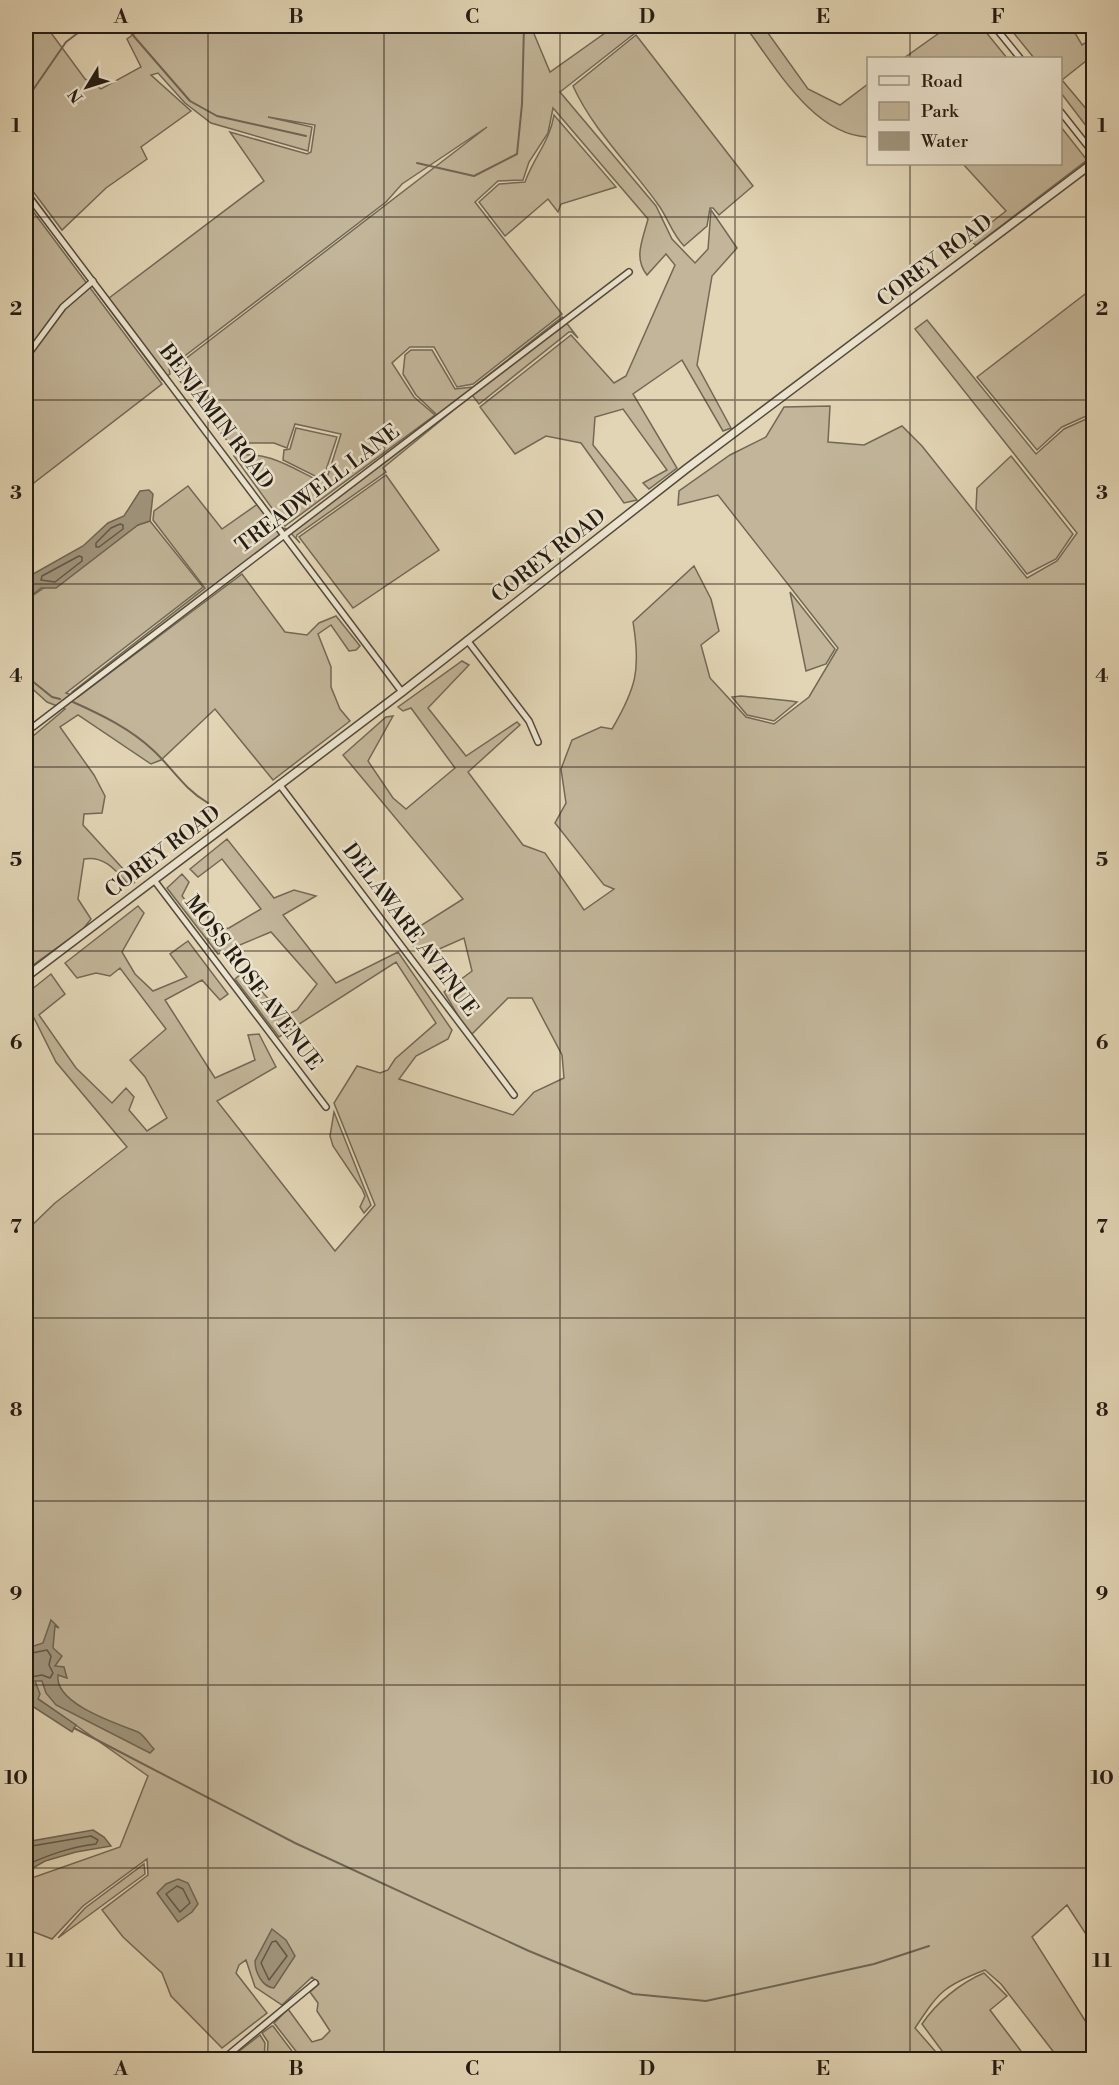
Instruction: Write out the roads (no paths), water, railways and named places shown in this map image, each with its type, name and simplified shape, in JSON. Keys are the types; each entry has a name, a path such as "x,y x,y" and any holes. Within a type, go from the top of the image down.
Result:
{"street":[{"path":"994,26 1019,57"},
{"path":"1062,114 1094,154"},
{"name":"COREY ROAD","path":"26,977 402,692 686,469 1094,162"},
{"name":"BENJAMIN ROAD","path":"26,192 402,692"},
{"name":"TREADWELL LANE","path":"26,729 33,727 629,273"},
{"path":"26,357 63,307 93,281"},
{"path":"467,640 529,721 538,742"},
{"name":"DELAWARE AVENUE","path":"279,784 514,1095"},
{"name":"MOSS ROSE AVENUE","path":"154,880 326,1107"},
{"path":"222,2060 315,1983"}],"water":[{"path":"149,490 153,494 150,521 138,525 56,588 41,588 26,600 26,578 83,546 108,523 124,516 140,491"},
{"path":"51,1620 59,1628 55,1626 53,1648 62,1656 55,1666 64,1667 67,1678 58,1675 59,1685 66,1695 89,1711 140,1733 154,1749 150,1753 56,1705 46,1693 42,1681 35,1681 40,1694 38,1699 76,1725 72,1732 26,1702 26,1644 31,1647 43,1643"},
{"path":"93,1830 104,1837 111,1846 76,1852 45,1861 26,1872 26,1842"},
{"path":"178,1879 188,1883 198,1904 192,1912 178,1922 157,1893 166,1884"},
{"path":"272,1929 286,1940 295,1956 274,1988 266,1985 260,1978 255,1961"}],"waterway":[{"path":"26,100 66,42 87,26"},
{"path":"125,26 190,101 217,116 306,136"},
{"path":"417,163 474,176 517,154 522,104 524,26"},
{"path":"26,676 52,697 60,699"},
{"path":"73,702 105,717 136,736 154,751 192,792 208,803"},
{"path":"74,1728 295,1843 529,1951 633,1994 706,2001 874,1964 929,1946"}]}
